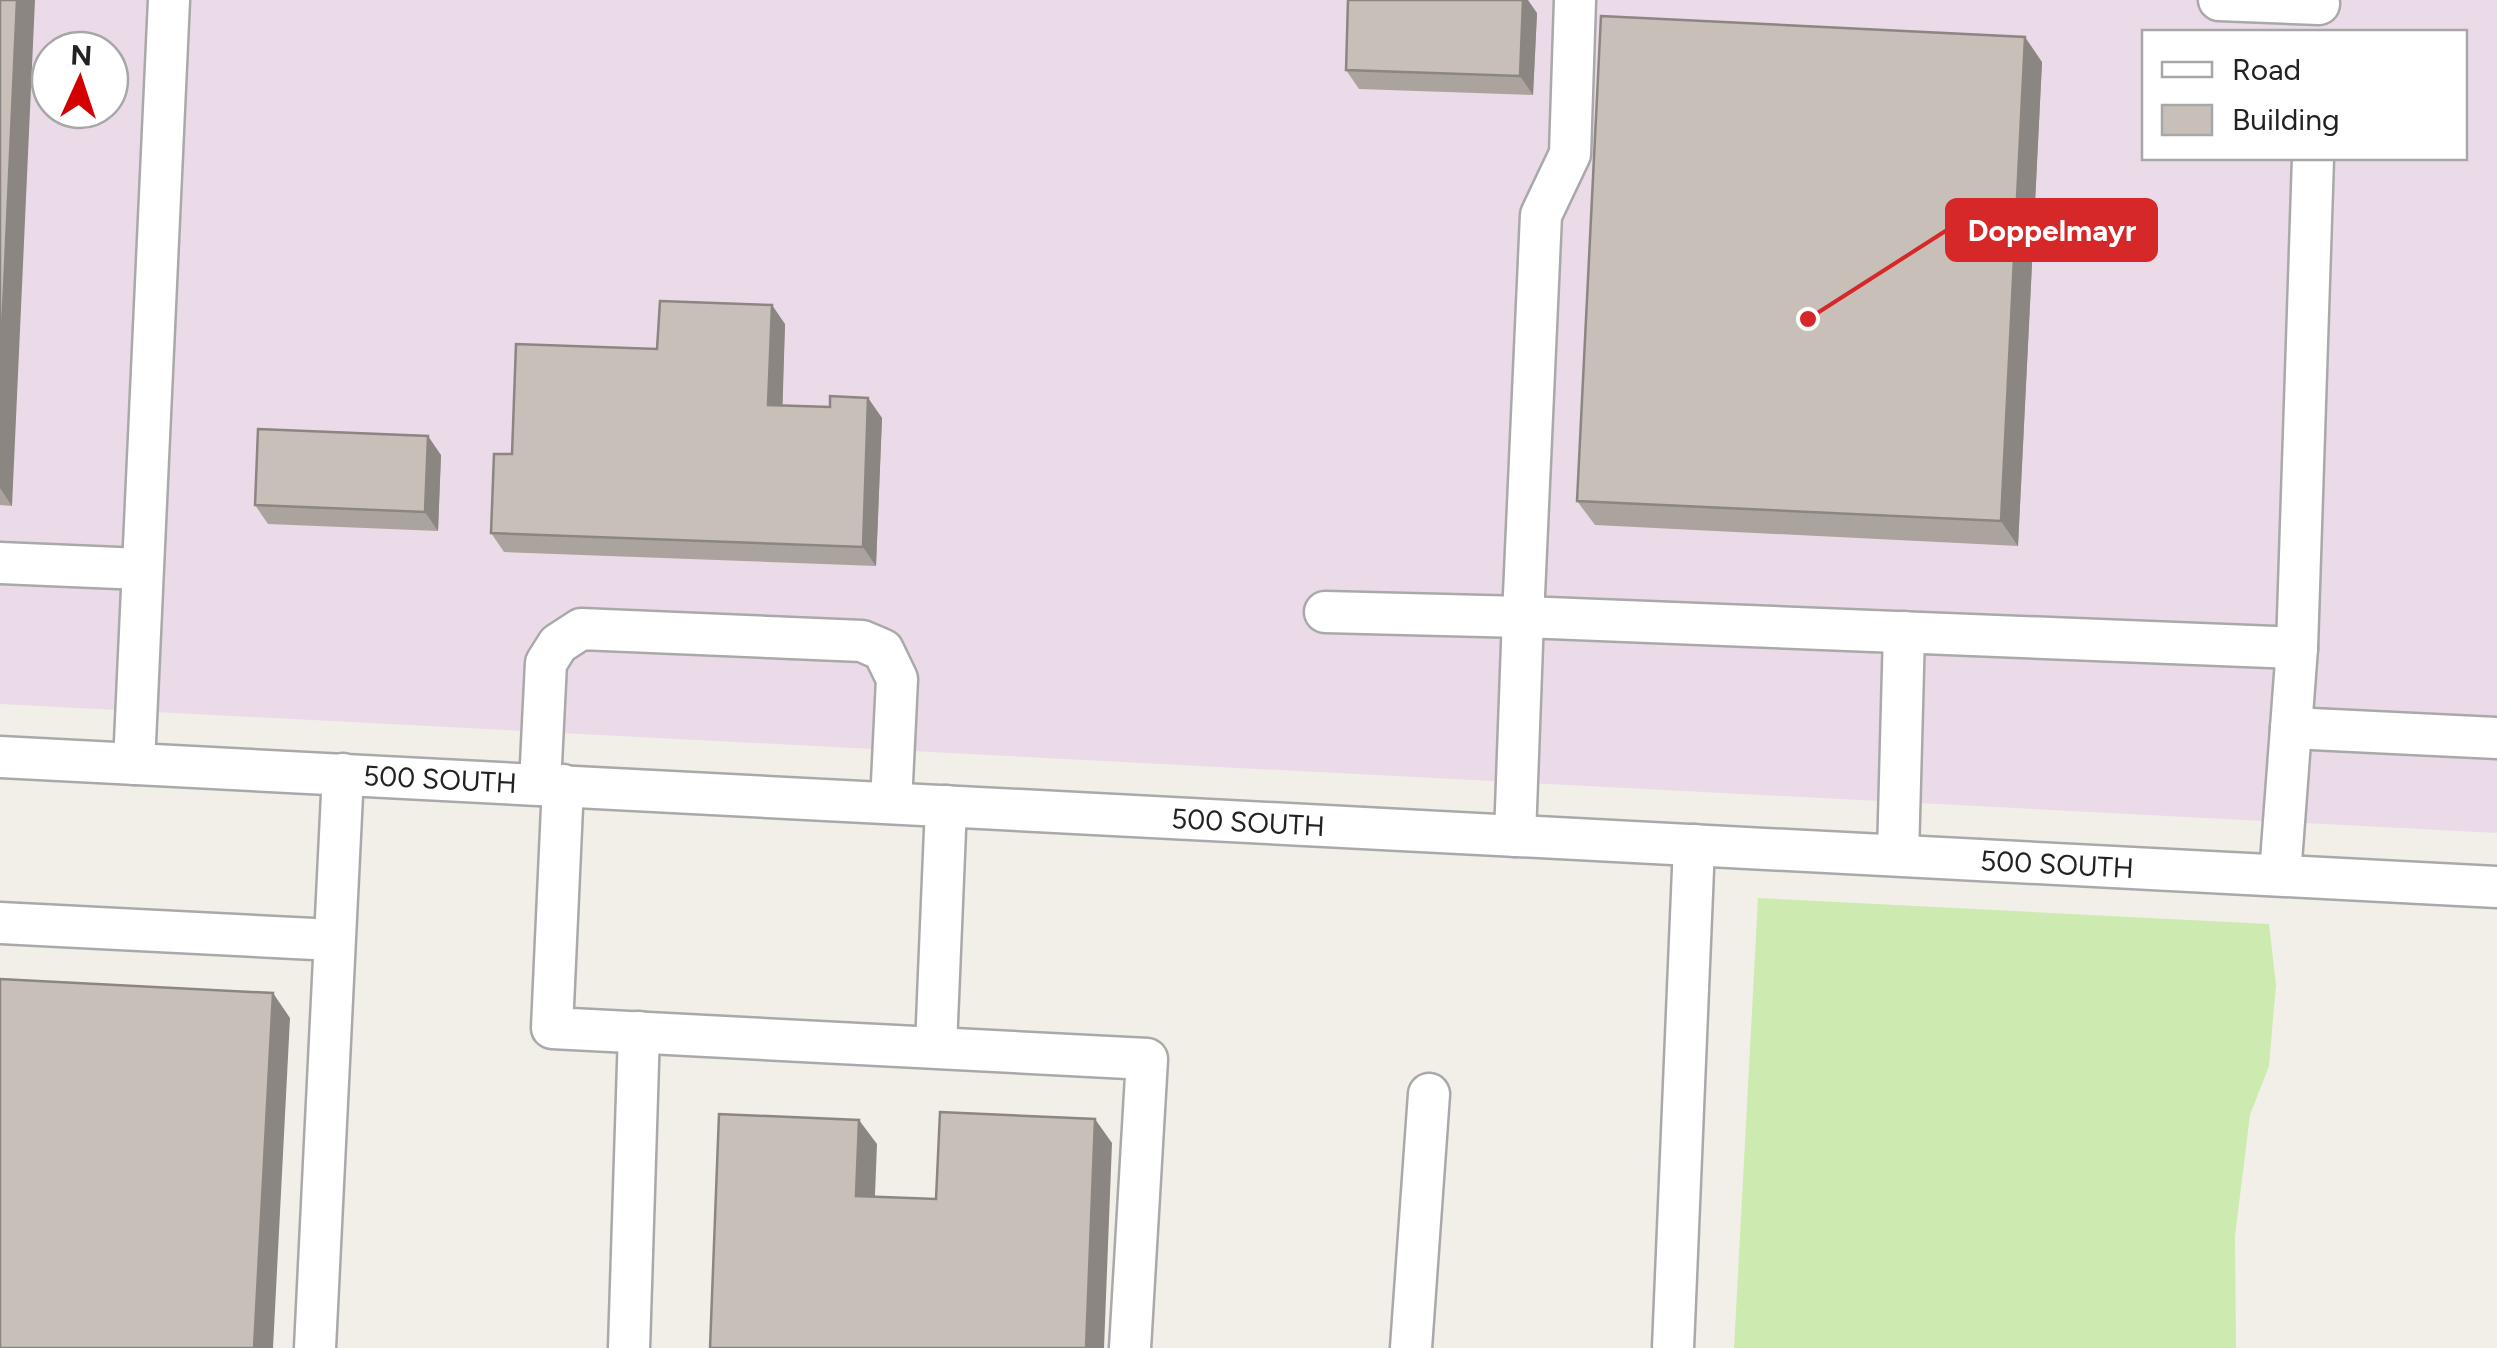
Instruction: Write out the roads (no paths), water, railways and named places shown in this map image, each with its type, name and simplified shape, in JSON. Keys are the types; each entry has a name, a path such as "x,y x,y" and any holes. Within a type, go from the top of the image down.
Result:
{"street":[{"path":"134,764 169,0"},
{"path":"1514,836 1541,214 1570,154 1575,0"},
{"path":"2219,0 2318,12"},
{"path":"2280,876 2297,648 2314,160"},
{"path":"0,563 142,570"},
{"path":"1325,612 2297,648"},
{"path":"890,802 897,679 883,650 862,641 582,628 558,644 546,663 552,785 552,1028 1147,1059 1130,1348"},
{"path":"1898,855 1904,632"},
{"path":"2291,728 2497,738"},
{"name":"500 SOUTH","path":"0,757 2497,886"},
{"path":"315,1348 343,774"},
{"path":"936,1046 946,806"},
{"path":"1672,1348 1694,845"},
{"path":"0,923 334,940"},
{"path":"629,1348 639,1032"},
{"path":"1411,1348 1429,1094"}],"place":[{"name":"Doppelmayr","path":"1808,319"}]}
